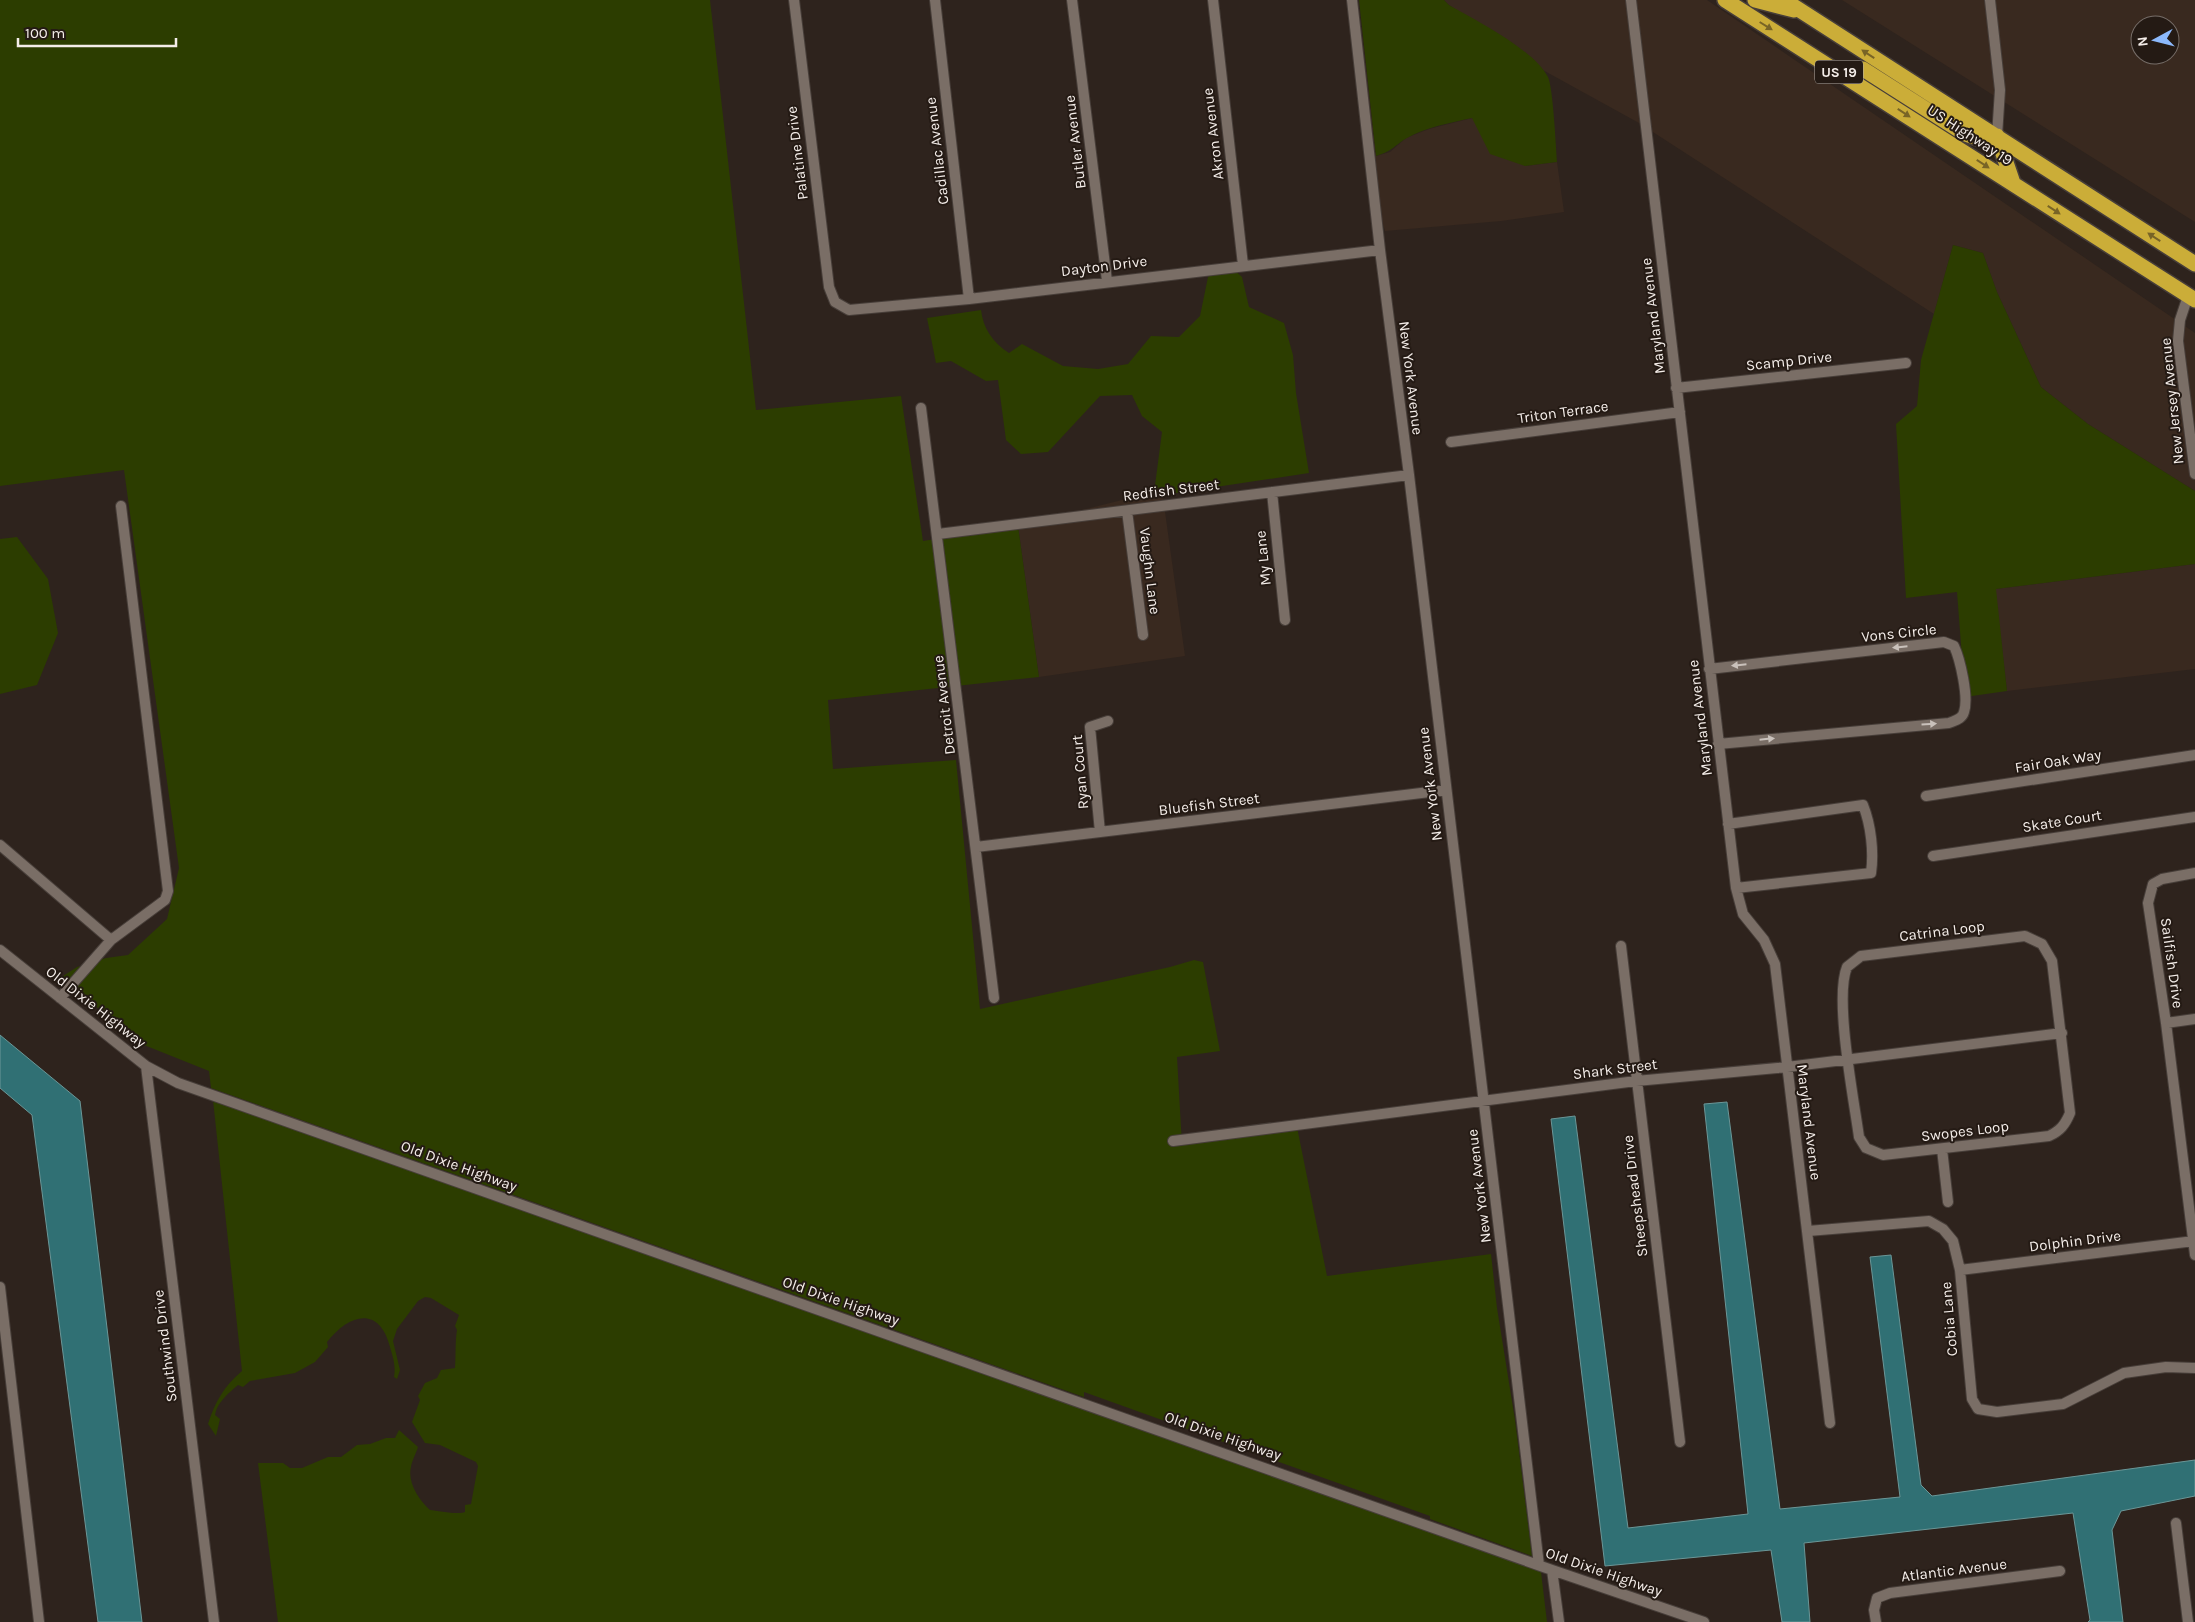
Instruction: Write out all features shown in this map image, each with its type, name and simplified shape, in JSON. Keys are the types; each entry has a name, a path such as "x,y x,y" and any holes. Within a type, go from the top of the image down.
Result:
{"highway":[{"name":"US Highway 19","path":"1725,0 2193,297"},
{"path":"1755,0 1802,12"},
{"name":"US Highway 19","path":"1784,0 2195,264"},
{"path":"1838,72 1863,69 1965,134 1980,139 1997,136 2013,183"}],"street":[{"name":"Palatine Drive","path":"794,0 828,287 835,302"},
{"name":"Cadillac Avenue","path":"935,0 969,298"},
{"name":"Butler Avenue","path":"1072,0 1107,281"},
{"name":"Akron Avenue","path":"1213,0 1243,265"},
{"name":"New York Avenue","path":"1352,0 1380,250 1409,475 1539,1564"},
{"name":"Maryland Avenue","path":"1631,0 1736,888 1743,914 1764,940 1775,964 1830,1423"},
{"path":"1990,0 2000,90 1997,136"},
{"name":"Dayton Drive","path":"835,302 849,310 969,298 1380,250"},
{"name":"New Jersey Avenue","path":"2193,297 2180,320 2178,341 2195,474"},
{"name":"Scamp Drive","path":"1676,388 1906,363"},
{"name":"Detroit Avenue","path":"922,408 994,998"},
{"name":"Triton Terrace","path":"1451,442 1680,412"},
{"name":"Redfish Street","path":"938,534 1409,475"},
{"name":"My Lane","path":"1272,492 1285,620"},
{"path":"60,998 111,940 165,900 168,891 121,506"},
{"name":"Vaughn Lane","path":"1126,511 1143,635"},
{"name":"Vons Circle","path":"1709,669 1944,642 1954,646 1957,652 1964,693 1964,711 1960,719 1949,723 1849,730 1718,744"},
{"name":"Ryan Court","path":"1100,832 1090,727 1108,721"},
{"name":"Fair Oak Way","path":"1926,796 2195,755"},
{"name":"Bluefish Street","path":"976,847 1446,790"},
{"path":"1728,824 1863,806 1868,817 1872,853 1871,873 1736,888"},
{"name":"Skate Court","path":"1933,856 2195,817"},
{"path":"0,845 111,940"},
{"name":"Sailfish Drive","path":"2195,873 2162,879 2153,884 2148,903 2190,1164 2195,1255"},
{"name":"Catrina Loop","path":"1848,1059 1842,988 1847,967 1853,960 1861,956 2025,936 2034,939 2049,952 2052,961 2062,1033"},
{"name":"Sheepshead Drive","path":"1622,946 1636,1081 1680,1442"},
{"name":"Old Dixie Highway","path":"0,950 146,1066 178,1083 1552,1570 1704,1622"},
{"path":"2166,1023 2195,1019"},
{"name":"Shark Street","path":"1173,1141 1636,1081 1787,1066 2062,1033"},
{"name":"Swopes Loop","path":"1848,1059 1859,1137 1866,1148 1883,1155 1942,1149 2049,1136 2058,1132 2066,1123 2070,1113 2062,1033"},
{"name":"Southwind Drive","path":"146,1066 214,1622"},
{"path":"1942,1149 1948,1202"},
{"name":"Cobia Lane","path":"1808,1231 1929,1221 1943,1229 1953,1241 1960,1270 1972,1399 1978,1409 1997,1412 2063,1404 2124,1373 2166,1367 2195,1368"},
{"name":"Dolphin Drive","path":"1960,1270 2194,1242"},
{"path":"0,1287 40,1622"},
{"path":"2176,1523 2188,1622"},
{"path":"1552,1570 1559,1622"},
{"name":"Atlantic Avenue","path":"1876,1622 1874,1610 1877,1598 1890,1593 2060,1571"}],"shaded area":[{"path":"1358,0 1376,156 1390,152 1406,138 1429,129 1472,118 1525,166 1557,162 1564,212 1501,221 1385,231 1382,220"},
{"path":"1444,0 1707,0 2195,333 2195,491 2088,424 2041,387 1997,292 1983,253 1953,245 1934,314 1639,123 1541,69 1535,62"},
{"path":"1842,0 2195,0 2195,222"},
{"path":"1162,490 1185,656 1039,677 1018,526"},
{"path":"2195,564 2195,669 2007,691 1995,589"}],"green space":[{"path":"0,0 710,0 756,410 901,396 923,541 1018,526 1039,677 828,700 833,769 956,760 980,1009 1194,960 1203,962 1220,1051 1177,1057 1182,1145 1297,1127 1327,1276 1491,1254 1532,1556 1430,1519 1430,1516 1084,1392 1084,1397 211,1088 209,1071 144,1045 60,978 77,967 106,958 128,955 167,919 179,868 124,470 0,486"},
{"path":"1359,0 1444,0 1449,5 1503,36 1530,56 1541,67 1550,83 1557,162 1525,166 1490,154 1472,118 1422,131 1376,156"},
{"path":"1953,245 1983,253 1997,292 2041,387 2088,424 2195,491 2195,564 1996,589 2007,691 1965,697 1957,592 1906,598 1896,424 1917,406 1921,360"},
{"path":"1228,264 1242,277 1249,307 1284,323 1293,355 1296,393 1309,473 1163,495 1162,491 1154,493 1162,432 1142,416 1132,395 1100,396 1048,452 1021,454 1006,440 998,380 986,381 951,361 936,363 927,318 981,310 984,323 990,334 998,345 1009,353 1022,344 1063,366 1098,369 1128,364 1151,336 1179,337 1200,316 1208,277"},
{"path":"17,537 48,579 58,633 37,685 0,694 0,539"},
{"path":"213,1100 1538,1570 1541,1572 1547,1622 278,1622 258,1463 283,1463 290,1468 302,1468 328,1457 341,1457 357,1445 370,1444 386,1438 395,1438 399,1430 418,1447 410,1473 412,1485 418,1496 430,1510 458,1513 465,1512 465,1505 471,1504 478,1466 476,1462 440,1445 425,1443 412,1422 420,1400 418,1396 425,1383 437,1378 441,1370 455,1368 457,1330 455,1326 459,1315 431,1298 425,1297 418,1301 397,1329 393,1341 400,1370 397,1379 394,1377 393,1358 385,1333 371,1319 353,1320 335,1333 327,1342 328,1347 315,1362 295,1373 250,1381 243,1387 238,1385 224,1398 216,1410 215,1415 220,1419 216,1436 208,1424 211,1416 225,1389 242,1371"}],"water":[{"path":"0,1035 80,1101 142,1622 98,1622 32,1115 0,1088"},
{"path":"1727,1102 1780,1509 1900,1497 1870,1257 1891,1255 1921,1485 1932,1496 2195,1460 2195,1496 2121,1511 2112,1530 2123,1622 2088,1622 2090,1620 2073,1513 1804,1543 1810,1622 1782,1622 1771,1550 1605,1566 1551,1119 1575,1116 1628,1528 1748,1514 1704,1104"}]}
